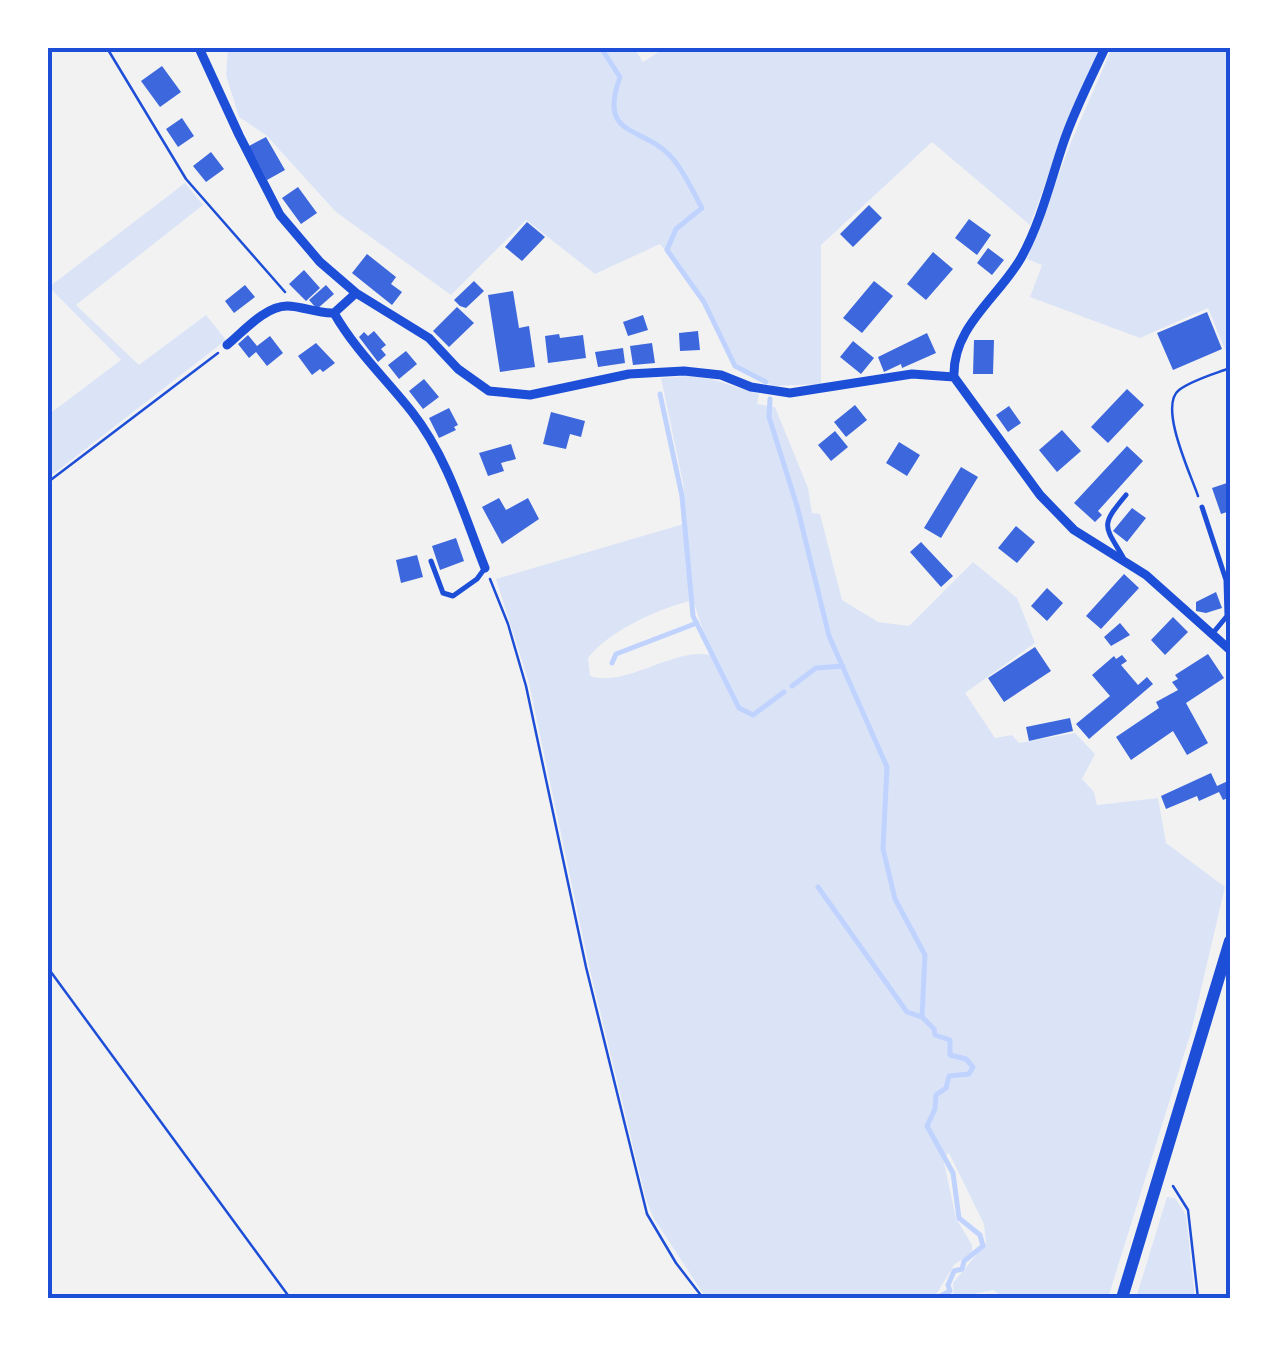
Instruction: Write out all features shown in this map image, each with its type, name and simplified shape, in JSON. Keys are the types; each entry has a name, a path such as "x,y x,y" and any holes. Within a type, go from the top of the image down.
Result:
{"main road":[{"path":"1122,1298 1230,941"}],"street":[{"path":"199,48 280,215 320,262 356,293 429,338 458,369 490,391 530,395 629,374 684,370 721,375 752,388 790,392 912,374 954,377"},
{"path":"1104,48 1066,136 1022,256 966,330 954,359 954,377 1040,495 1074,530 1146,576 1230,650"},
{"path":"227,346 273,308 334,313 356,293"},
{"path":"334,313 436,448 485,568"}],"lane":[{"path":"1123,560 1106,525 1107,518 1126,496"},
{"path":"1202,507 1226,580 1227,616 1213,632"},
{"path":"430,562 444,593 453,596 477,579 485,568"}],"path":[{"path":"107,48 186,179 277,280 296,308"},
{"path":"48,482 227,346"},
{"path":"1202,507 1171,417 1170,400 1177,391 1230,368"},
{"path":"485,568 508,624 526,686 586,967 648,1214 676,1263 703,1298"},
{"path":"48,968 290,1298"},
{"path":"1159,1176 1174,1187 1188,1210 1198,1298"}],"shaded area":[{"path":"228,48 634,48 643,62 665,48 1100,48 1030,225 932,142 821,245 821,384 773,386 736,364 705,301 660,244 595,274 526,220 451,295 336,212 266,135 239,117 226,75"},
{"path":"1112,48 1230,48 1230,362 1208,308 1140,338 1030,297 1042,265 1027,259"},
{"path":"185,183 203,205 76,305 139,365 206,315 226,340 48,478 48,415 121,360 49,287"},
{"path":"661,378 711,379 759,394 757,404 775,407 808,488 812,513 820,514 842,600 878,622 909,626 973,562 1017,598 1035,643 965,693 995,738 1012,735 1019,743 1075,733 1095,754 1082,779 1094,792 1097,805 1158,798 1166,843 1225,887 1191,1032 1108,1298 1003,1298 993,1290 954,1298 953,1283 986,1243 984,1224 949,1153 943,1158 956,1218 972,1252 954,1265 934,1298 706,1298 653,1217 589,966 529,683 496,579 687,523 683,483","holes":["693,600 711,655 681,657 634,673 604,678 590,676 588,658 609,638 636,622"]},
{"path":"1167,1197 1175,1198 1186,1215 1195,1298 1136,1298"}],"building":[{"path":"162,66 181,92 160,107 141,81"},
{"path":"182,118 194,136 178,147 166,129"},
{"path":"266,137 285,170 267,180 249,146"},
{"path":"211,152 224,169 206,182 193,166"},
{"path":"298,187 317,213 301,224 282,198"},
{"path":"869,205 882,218 853,247 840,234"},
{"path":"969,219 991,235 977,255 955,238"},
{"path":"527,222 545,237 522,261 505,247"},
{"path":"988,248 1004,260 992,275 977,263"},
{"path":"933,252 953,269 926,300 907,284"},
{"path":"367,254 396,277 391,284 402,292 392,305 352,273"},
{"path":"304,270 320,288 306,301 289,284"},
{"path":"474,281 484,291 466,308 460,306 454,300"},
{"path":"874,281 893,296 862,333 843,318"},
{"path":"245,285 255,297 234,313 225,301"},
{"path":"326,285 334,294 317,309 309,300"},
{"path":"513,291 519,328 529,326 535,367 500,372 488,295"},
{"path":"457,307 474,323 449,347 433,331"},
{"path":"1207,312 1222,349 1173,370 1157,333"},
{"path":"643,315 648,330 628,336 623,322"},
{"path":"374,331 386,345 381,349 386,355 378,362 359,337"},
{"path":"698,331 700,350 680,351 679,333"},
{"path":"927,333 936,353 884,372 878,357"},
{"path":"559,334 560,338 583,335 586,358 548,363 545,336"},
{"path":"248,335 257,346 270,336 283,353 267,366 256,352 249,358 238,344"},
{"path":"974,340 994,340 993,374 973,374"},
{"path":"853,341 874,358 861,374 840,357"},
{"path":"316,343 335,363 312,375 298,356"},
{"path":"652,343 655,363 633,365 630,346"},
{"path":"623,348 625,363 598,367 595,352"},
{"path":"406,351 417,364 399,379 388,365"},
{"path":"424,379 439,397 423,409 409,391"},
{"path":"1127,389 1144,405 1108,443 1091,427"},
{"path":"855,405 867,420 846,437 834,422"},
{"path":"1009,406 1021,423 1008,432 996,415"},
{"path":"449,408 458,425 439,438 429,418"},
{"path":"551,412 585,421 581,437 570,434 566,449 543,444"},
{"path":"1062,430 1081,451 1057,472 1039,450"},
{"path":"835,431 848,447 831,461 818,445"},
{"path":"899,442 920,455 907,476 886,463"},
{"path":"511,444 516,459 501,463 504,471 488,476 479,453"},
{"path":"1127,446 1143,461 1098,511 1102,515 1095,522 1074,503"},
{"path":"961,467 978,477 941,538 924,528"},
{"path":"1230,482 1230,511 1221,514 1212,488"},
{"path":"499,498 506,510 528,498 539,519 502,544 482,507"},
{"path":"1132,508 1146,518 1127,542 1113,531"},
{"path":"1016,526 1035,542 1017,563 998,548"},
{"path":"456,538 464,561 440,570 432,546"},
{"path":"921,542 953,576 941,587 910,552"},
{"path":"417,555 423,577 401,583 396,560"},
{"path":"1124,574 1139,588 1101,629 1086,616"},
{"path":"1047,588 1063,603 1047,621 1031,606"},
{"path":"1216,592 1222,608 1206,613 1196,611 1196,602"},
{"path":"1173,617 1188,632 1165,655 1151,640"},
{"path":"1120,623 1130,635 1111,646 1104,637"},
{"path":"1035,647 1051,671 1004,702 988,678"},
{"path":"1208,654 1224,678 1186,703 1208,743 1187,755 1173,731 1131,760 1116,737 1159,708 1156,702 1178,690 1172,682 1178,679 1175,675"},
{"path":"1122,655 1127,661 1121,665 1138,685 1147,677 1153,684 1089,739 1076,724 1110,696 1092,675 1114,656 1116,659"},
{"path":"1070,718 1073,731 1029,741 1026,727"},
{"path":"1211,773 1217,786 1230,780 1230,797 1223,800 1219,792 1199,801 1197,796 1166,809 1161,796"}],"waterway":[{"path":"601,48 620,77 614,97 619,121 673,159 702,208 676,229 667,250 704,302 735,366 766,382"},
{"path":"660,394 682,496 693,616 739,708 753,715 784,692"},
{"path":"770,399 769,417 797,506 829,636 887,767 883,849 895,899 925,955 922,1017 935,1035 950,1040 950,1055 966,1059 973,1067 969,1074 949,1076 946,1088 936,1095 927,1126 953,1173 959,1218 980,1235 983,1246 964,1261 962,1269 954,1271 948,1285 950,1291 937,1298"},
{"path":"612,663 616,654 697,623"},
{"path":"792,686 816,668 843,666"},
{"path":"818,887 907,1012 922,1017"},
{"path":"982,1298 990,1298"}]}
